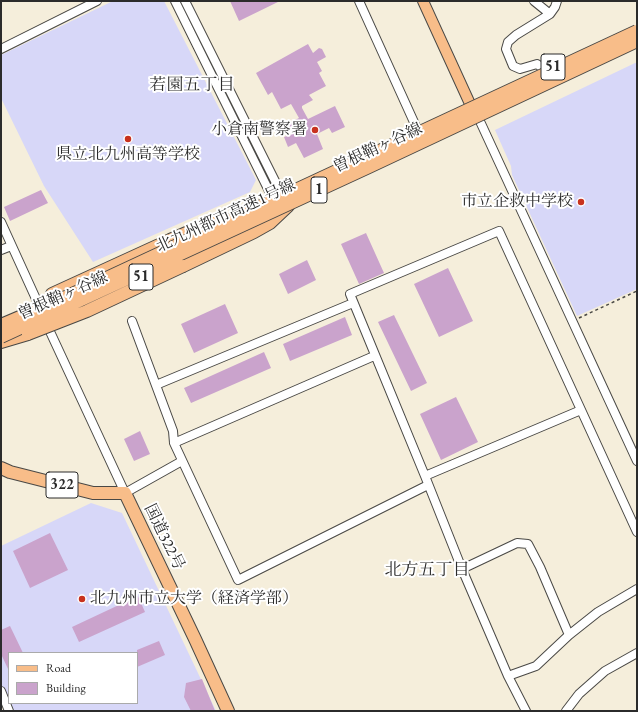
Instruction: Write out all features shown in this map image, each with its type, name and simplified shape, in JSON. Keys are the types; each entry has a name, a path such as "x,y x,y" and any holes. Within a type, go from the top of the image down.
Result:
{"highway":[{"name":"北九州都市高速1号線","path":"1,325 120,272 637,29"},
{"name":"北九州都市高速1号線","path":"1,340 637,42"},
{"path":"1,340 28,334 87,311 254,232 270,223 283,208"},
{"path":"1,320 170,240 198,228 228,218"},
{"name":"国道322号","path":"1,468 10,472 93,493 125,493 228,711"}],"main road":[{"path":"423,1 471,106 478,117"},
{"name":"曽根鞘ヶ谷線","path":"1,320 206,230 282,192 418,131 545,70 637,29"},
{"name":"曽根鞘ヶ谷線","path":"1,340 45,321 637,42"}],"street":[{"path":"1,49 98,1"},
{"path":"175,1 272,197 283,208"},
{"path":"185,1 282,192 283,208"},
{"path":"359,1 418,131"},
{"path":"534,1 550,14"},
{"path":"545,70 537,64 520,69 514,66 506,49 508,42 516,35 550,14 557,1"},
{"path":"478,117 637,461"},
{"path":"1,222 125,493 182,461"},
{"path":"526,711 508,676 462,569 350,294 499,231 637,532"},
{"path":"1,250 11,246"},
{"path":"156,385 354,303"},
{"path":"132,321 173,431 174,443 238,580 428,485"},
{"path":"174,443 374,356"},
{"path":"425,476 581,410"},
{"path":"462,569 517,542 528,544 569,635"},
{"path":"508,676 536,666 569,635 598,612 637,589"},
{"path":"566,711 579,694 605,671 637,653"},
{"path":"2,694 9,711"}],"path":[{"path":"572,321 637,291"}],"shaded area":[{"name":"県立北九州高等学校","path":"113,1 164,1 256,180 250,192 93,262 44,186 1,98 1,55"},
{"name":"市立企救中学校","path":"637,63 637,289 577,316 512,175 511,166 495,130"},
{"name":"北九州市立大学（経済学部）","path":"91,503 122,513 216,711 11,711 8,704 138,704 138,652 8,652 8,704 1,686 1,546"}],"building":[{"path":"230,1 280,1 239,21"},
{"path":"308,44 313,53 319,48 322,49 326,57 317,62 322,71 319,73 326,86 309,95 313,100 302,106 302,108 308,119 335,106 345,127 332,133 329,128 317,134 323,149 304,158 296,143 288,147 284,137 292,134 287,124 299,118 291,104 281,109 272,92 268,95 256,73"},
{"path":"41,190 48,203 10,221 4,207"},
{"path":"366,233 384,273 359,284 341,244"},
{"path":"307,260 316,280 288,294 279,274"},
{"path":"448,268 473,321 439,337 414,284"},
{"path":"225,304 238,333 194,353 181,324"},
{"path":"394,315 427,383 411,391 378,322"},
{"path":"345,317 352,335 290,361 283,344"},
{"path":"264,352 271,368 191,403 184,388"},
{"path":"456,397 478,442 441,460 420,414"},
{"path":"140,431 150,454 134,461 124,439"},
{"path":"50,533 68,570 30,588 13,551"},
{"path":"138,596 145,612 79,642 72,627"},
{"path":"10,626 23,652 8,652 8,669 1,654 1,630"},
{"path":"159,641 165,655 138,667 137,650"},
{"path":"202,679 215,711 191,711 184,697 186,683"}],"place":[{"name":"小倉南警察署","path":"315,130"},
{"name":"県立北九州高等学校","path":"128,139"},
{"name":"市立企救中学校","path":"581,202"},
{"name":"北九州市立大学（経済学部）","path":"82,599"}],"district":[{"name":"若園五丁目","path":"192,85"},
{"name":"北方五丁目","path":"427,570"}]}
